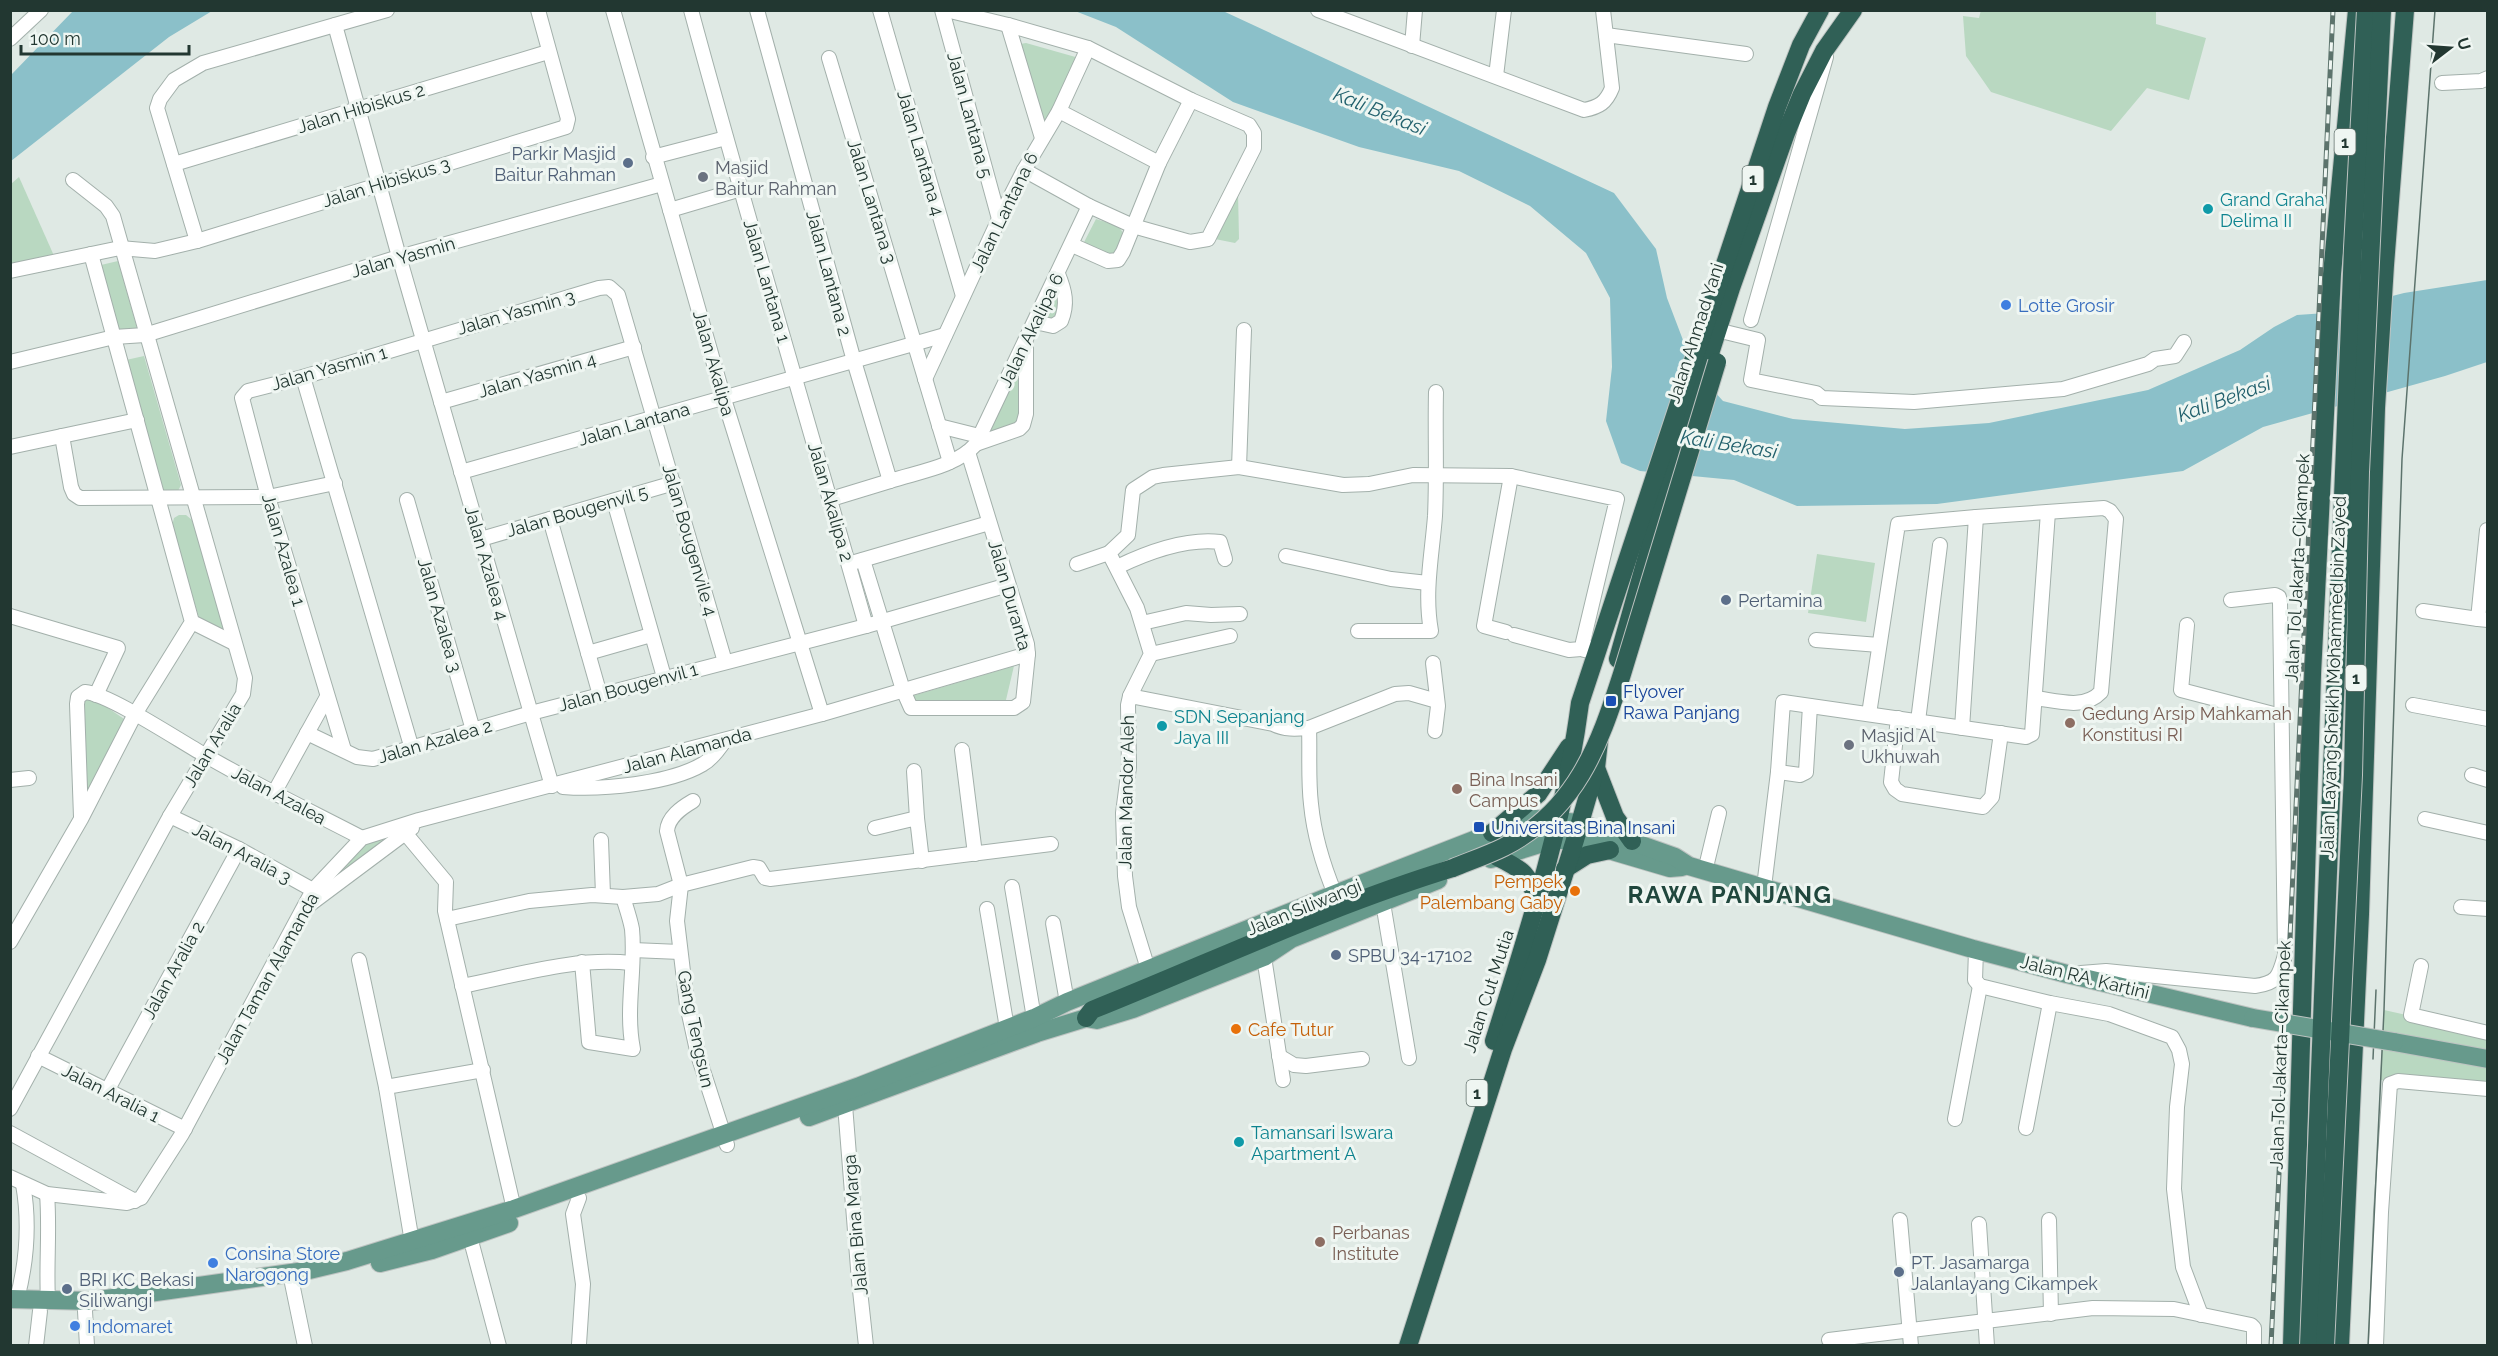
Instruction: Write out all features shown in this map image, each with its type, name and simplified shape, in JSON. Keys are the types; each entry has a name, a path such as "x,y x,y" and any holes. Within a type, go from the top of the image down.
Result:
{"highway":[{"name":"Jalan Ahmad Yani","path":"1707,356 1777,107 1801,45 1820,10"},
{"name":"Jalan Ahmad Yani","path":"1557,819 1576,735 1591,649 1656,497 1786,133 1802,94 1824,51 1853,10"},
{"name":"Jalan Tol Jakarta–Cikampek","path":"2292,1346 2312,674 2332,274 2357,10"},
{"name":"Jalan Layang Sheikh Mohammed bin Zayed","path":"2308,1346 2353,248 2366,10"},
{"name":"Jalan Layang Sheikh Mohammed bin Zayed","path":"2325,1346 2353,786 2360,472 2382,10"},
{"name":"1","path":"2340,1346 2360,926 2376,408 2405,10"},
{"path":"1086,1018 1092,1010 1302,922 1503,848 1552,814 1575,787 1592,757 1615,697 1707,356 1725,332 1788,139 1839,31"},
{"name":"Jalan Ahmad Yani","path":"1577,832 1596,768 1604,712 1656,497"},
{"path":"1489,835 1538,794 1576,735"},
{"path":"1596,768 1615,817 1632,841"},
{"name":"Jalan Cut Mutia","path":"1396,1346 1538,905 1557,819"},
{"name":"Jalan Cut Mutia","path":"1408,1346 1503,1049 1536,960 1577,832"},
{"path":"1565,869 1587,855 1610,850"},
{"path":"1493,858 1526,873 1538,905"}],"main road":[{"name":"Jalan Siliwangi","path":"1036,1025 1067,1002 1335,894 1489,835 1536,819 1557,819 1577,832"},
{"name":"Jalan Siliwangi","path":"1036,1025 1086,1018 1097,1020 1133,1010 1264,957 1291,939 1493,858 1577,832"},
{"name":"Jalan RA. Kartini","path":"1577,832 1610,850 1670,868 1697,869 2067,974 2253,1018 2487,1059"},
{"name":"Jalan RA. Kartini","path":"1577,832 1632,841 1675,857 1697,869"},
{"path":"1489,835 1494,845 1493,858"},
{"path":"843,1099 1007,1028 1036,1025"},
{"path":"46,1308 294,1273 347,1261 514,1209 843,1099 1036,1025"},
{"path":"14,1305 85,1311 148,1307 292,1283 432,1250 579,1198 725,1139"}],"street":[{"path":"11,37 41,10"},
{"path":"198,241 157,108 165,90 174,80 203,63 387,10"},
{"path":"538,10 548,52"},
{"name":"Jalan Akalipa","path":"613,10 653,157 724,399 822,714"},
{"name":"Jalan Lantana 1","path":"691,10 795,378"},
{"name":"Jalan Lantana 2","path":"757,10 854,362 890,481"},
{"name":"Jalan Lantana 4","path":"880,10 963,296"},
{"path":"944,10 1008,25 1088,48 1191,100 1249,125 1254,133 1254,148 1208,239 1190,242 1133,226 1089,206 1024,170"},
{"name":"Jalan Lantana 5","path":"944,10 999,219"},
{"path":"1318,10 1584,110 1598,108 1608,99 1612,88 1603,10"},
{"path":"1412,46 1415,10"},
{"path":"1496,76 1504,10"},
{"name":"Jalan Azalea 4","path":"335,25 399,257 552,786"},
{"path":"1008,25 1042,138"},
{"path":"1606,35 1746,54"},
{"name":"Jalan Lantana 6","path":"925,378 1012,192 1059,111 1088,48"},
{"name":"Jalan Hibiskus 2","path":"174,164 548,52"},
{"name":"Jalan Hibiskus 3","path":"10,271 120,248 155,251 198,241 566,127 568,119 548,52"},
{"path":"1751,320 1827,55"},
{"name":"Jalan Lantana 3","path":"829,58 950,462"},
{"path":"2442,83 2487,78"},
{"path":"1072,245 1113,261 1118,260 1159,163 1191,100"},
{"path":"1059,111 1159,163"},
{"path":"653,157 726,138"},
{"name":"Jalan Aralia","path":"10,1108 170,816 204,755 243,694 245,686 245,678 111,211 73,180"},
{"name":"Jalan Yasmin","path":"10,362 114,337 145,335 399,257 662,184"},
{"path":"670,210 741,189"},
{"path":"991,191 1012,192"},
{"name":"Jalan Akalipa 6","path":"974,444 1035,322 1089,206"},
{"path":"10,942 81,819 135,714 192,622 91,254"},
{"path":"952,260 977,265"},
{"path":"1035,322 1053,326 1061,321 1066,308 1066,299 1058,274"},
{"name":"Jalan Yasmin 3","path":"423,340 609,287"},
{"name":"Jalan Bougenvile 4","path":"609,287 618,295 634,347 724,662"},
{"path":"1239,467 1244,330"},
{"path":"1725,332 1758,340 1751,380 1816,393 1822,398 1914,402 2063,389 2148,364 2155,359 2175,356 2184,342"},
{"name":"Jalan Lantana","path":"461,472 945,335"},
{"name":"Jalan Yasmin 1","path":"242,403 242,398 248,391 303,377 423,340"},
{"path":"831,499 950,462 974,444 1018,429 1023,425 1026,414 1025,342"},
{"name":"Jalan Yasmin 4","path":"441,402 634,347"},
{"path":"303,377 412,748"},
{"name":"Jalan Akalipa 2","path":"795,378 866,626"},
{"path":"1358,631 1431,631 1428,613 1428,583 1436,476 1436,392"},
{"name":"Jalan Azalea 1","path":"242,403 344,750"},
{"path":"10,447 137,420"},
{"path":"939,426 974,444"},
{"path":"62,436 70,487 80,498 268,497 334,483"},
{"name":"Jalan Duranta","path":"903,690 908,704 914,709 1014,708 1023,702 1028,654 989,523 974,444"},
{"path":"1077,564 1109,553 1128,535 1133,490 1153,477 1239,467 1343,485 1369,484 1413,476 1511,476 1617,499 1583,642 1591,649"},
{"path":"1511,476 1484,626 1569,650 1591,649"},
{"name":"Jalan Bougenvil 5","path":"481,539 674,483"},
{"name":"Jalan Azalea 3","path":"407,500 472,730"},
{"path":"614,501 664,677"},
{"path":"1869,714 1898,524 2104,508 2110,511 2116,519 2101,692 2084,704 2035,698"},
{"path":"1764,887 1778,772 1783,702 2026,737 2032,734 2048,512"},
{"path":"1962,728 1976,517"},
{"path":"550,519 600,695"},
{"path":"849,563 989,523"},
{"path":"2423,611 2483,619 2487,530"},
{"path":"1117,567 1166,548 1212,541 1220,542 1225,559"},
{"path":"1918,721 1940,544"},
{"path":"1109,553 1142,623 1151,654 1230,636"},
{"path":"1286,556 1391,579 1428,583"},
{"path":"863,560 903,690"},
{"name":"Jalan Bougenvil 1","path":"531,712 866,626 1008,585"},
{"path":"2067,974 2106,971 2255,986 2269,984 2279,975 2285,955 2279,597 2275,595 2231,600"},
{"path":"1142,623 1186,613 1240,614"},
{"path":"10,616 118,648 96,695 85,692 78,698 81,819"},
{"path":"192,622 234,643"},
{"path":"2187,625 2181,690 2281,716"},
{"path":"588,653 651,635"},
{"path":"1816,640 1879,645"},
{"path":"822,714 1028,654"},
{"name":"Jalan Mandor Aleh","path":"1148,969 1129,907 1123,857 1123,813 1129,767 1127,716 1130,696 1151,654"},
{"path":"1433,663 1438,706 1435,731"},
{"path":"1130,696 1273,724 1281,728 1309,728 1395,694 1409,693 1437,701"},
{"name":"Jalan Azalea","path":"96,695 135,714 274,793 362,838"},
{"path":"274,793 327,697"},
{"path":"2413,705 2487,719"},
{"path":"1778,772 1800,775 1806,772 1810,706"},
{"name":"Jalan Azalea 2","path":"307,733 365,760 531,712"},
{"name":"Jalan Alamanda","path":"552,786 822,714"},
{"path":"1898,718 1891,782 1895,789 1902,794 1983,807 1992,797 2001,733"},
{"path":"1309,728 1314,827 1323,865 1335,894"},
{"path":"552,786 581,788 638,784 704,764 725,740"},
{"path":"962,750 975,854"},
{"path":"914,771 922,861"},
{"path":"2472,775 2487,780"},
{"path":"10,780 30,778"},
{"name":"Jalan Taman Alamanda","path":"136,1201 145,1192 185,1130 313,890 362,838 419,820 552,786"},
{"name":"Gang Tengsun","path":"693,801 677,812 667,827 681,885 677,921 687,1005 698,1055 725,1139"},
{"path":"1697,869 1719,813"},
{"name":"Jalan Aralia 3","path":"170,816 239,849 313,890"},
{"path":"875,828 917,819"},
{"path":"2425,819 2487,833"},
{"path":"301,911 406,834 419,820"},
{"path":"406,834 446,882 445,911 514,1209"},
{"path":"601,840 603,895"},
{"path":"447,919 529,901 603,895 623,897 658,894 681,885 753,867 759,868 765,878 770,879 1051,844"},
{"name":"Jalan Aralia 2","path":"107,1092 239,849"},
{"path":"1012,887 1036,1025"},
{"path":"582,962 589,1042 633,1049 629,1008 632,927 623,897"},
{"path":"1383,903 1409,1058"},
{"path":"2461,907 2487,909"},
{"path":"987,909 1007,1028"},
{"path":"1053,922 1067,1002"},
{"path":"1977,950 1975,980 1980,986 2109,1014 2172,1037 2179,1050 2182,1064 2177,1107 2174,1189 2183,1267 2201,1315"},
{"path":"462,986 582,962 680,952"},
{"path":"1264,957 1283,1080"},
{"path":"359,960 386,1087 412,1242"},
{"path":"2421,966 2411,1015 2487,1033"},
{"path":"1955,1119 1980,986"},
{"path":"2026,1128 2050,1003"},
{"name":"Jalan Aralia 1","path":"38,1056 185,1130"},
{"path":"1279,1056 1294,1065 1306,1066 1362,1059"},
{"path":"386,1087 483,1070"},
{"path":"2376,1346 2381,1212 2390,1084 2397,1081 2487,1089"},
{"name":"Jalan Bina Marga","path":"843,1099 864,1345"},
{"path":"10,1133 136,1201"},
{"path":"74,1198 91,1176"},
{"path":"10,1177 47,1194 74,1198 136,1201"},
{"path":"14,1305 25,1269 27,1207 23,1184"},
{"path":"36,1346 46,1308 49,1224 47,1194"},
{"path":"579,1198 573,1214 583,1284 579,1344"},
{"path":"1900,1220 1911,1346"},
{"path":"2049,1220 2051,1314"},
{"path":"1979,1224 1987,1346"},
{"path":"470,1237 499,1346"},
{"path":"25,1269 46,1271"},
{"path":"292,1283 305,1346"},
{"path":"1829,1340 2093,1308 2142,1308 2174,1310 2251,1325 2254,1328 2254,1346"},
{"path":"85,1311 87,1346"}],"green space":[{"path":"1981,10 2156,11 2156,24 2206,38 2189,100 2147,88 2111,131 1991,92 1966,56 1963,16 1979,18"},
{"path":"1026,43 1079,58 1043,127 1020,44"},
{"path":"19,177 55,258 11,268 11,184"},
{"path":"1238,192 1239,239 1235,243 1215,239"},
{"path":"1096,219 1112,224 1121,230 1123,239 1119,256 1080,250"},
{"path":"118,261 137,328 119,333 101,265"},
{"path":"1061,283 1062,323 1041,326"},
{"path":"144,356 181,485 178,491 164,492 126,360"},
{"path":"1023,363 1023,421 990,438 989,431"},
{"path":"186,515 192,520 224,629 221,632 199,618 172,526 174,518"},
{"path":"1817,554 1875,563 1866,622 1808,613"},
{"path":"1014,666 1005,704 914,709 912,696"},
{"path":"92,697 127,721 85,802 80,700"},
{"path":"399,834 322,893 345,858 363,845"},
{"path":"2384,1010 2487,1033 2487,1089 2380,1080"}],"water":[{"path":"73,11 212,11 169,37 11,161 11,75"},
{"name":"Kali Bekasi","path":"1075,11 1223,11 1614,193 1656,249 1667,298 1694,369 1723,401 1793,419 1905,429 1989,423 2148,390 2240,350 2274,327 2297,315 2326,313 2404,293 2487,280 2487,362 2263,427 2183,471 1937,504 1797,506 1734,480 1640,471 1621,463 1606,421 1612,367 1610,298 1586,253 1530,206 1459,171 1359,147 1233,102 1116,27"}],"tram line":[{"path":"2368,1346 2384,1010 2402,459 2435,10"},
{"path":"2373,1059 2376,990"}],"railway":[{"path":"2271,1346 2333,10"}],"place":[{"name":"Parkir Masjid Baitur Rahman","path":"628,163"},
{"name":"Masjid Baitur Rahman","path":"703,177"},
{"name":"Grand Graha Delima II","path":"2208,209"},
{"name":"Lotte Grosir","path":"2006,305"},
{"name":"Pertamina","path":"1726,600"},
{"name":"Flyover Rawa Panjang","path":"1611,701"},
{"name":"Gedung Arsip Mahkamah Konstitusi RI","path":"2070,723"},
{"name":"SDN Sepanjang Jaya III","path":"1162,726"},
{"name":"Masjid Al Ukhuwah","path":"1849,745"},
{"name":"Bina Insani Campus","path":"1457,789"},
{"name":"Universitas Bina Insani","path":"1479,827"},
{"name":"Pempek Palembang Gaby","path":"1575,891"},
{"name":"SPBU 34-17102","path":"1336,955"},
{"name":"Cafe Tutur","path":"1236,1029"},
{"name":"Tamansari Iswara Apartment A","path":"1239,1142"},
{"name":"Perbanas Institute","path":"1320,1242"},
{"name":"Consina Store Narogong","path":"213,1263"},
{"name":"PT. Jasamarga Jalanlayang Cikampek","path":"1899,1272"},
{"name":"BRI KC Bekasi Siliwangi","path":"67,1289"},
{"name":"Indomaret","path":"75,1326"}],"district":[{"name":"RAWA PANJANG","path":"1730,894"}]}
